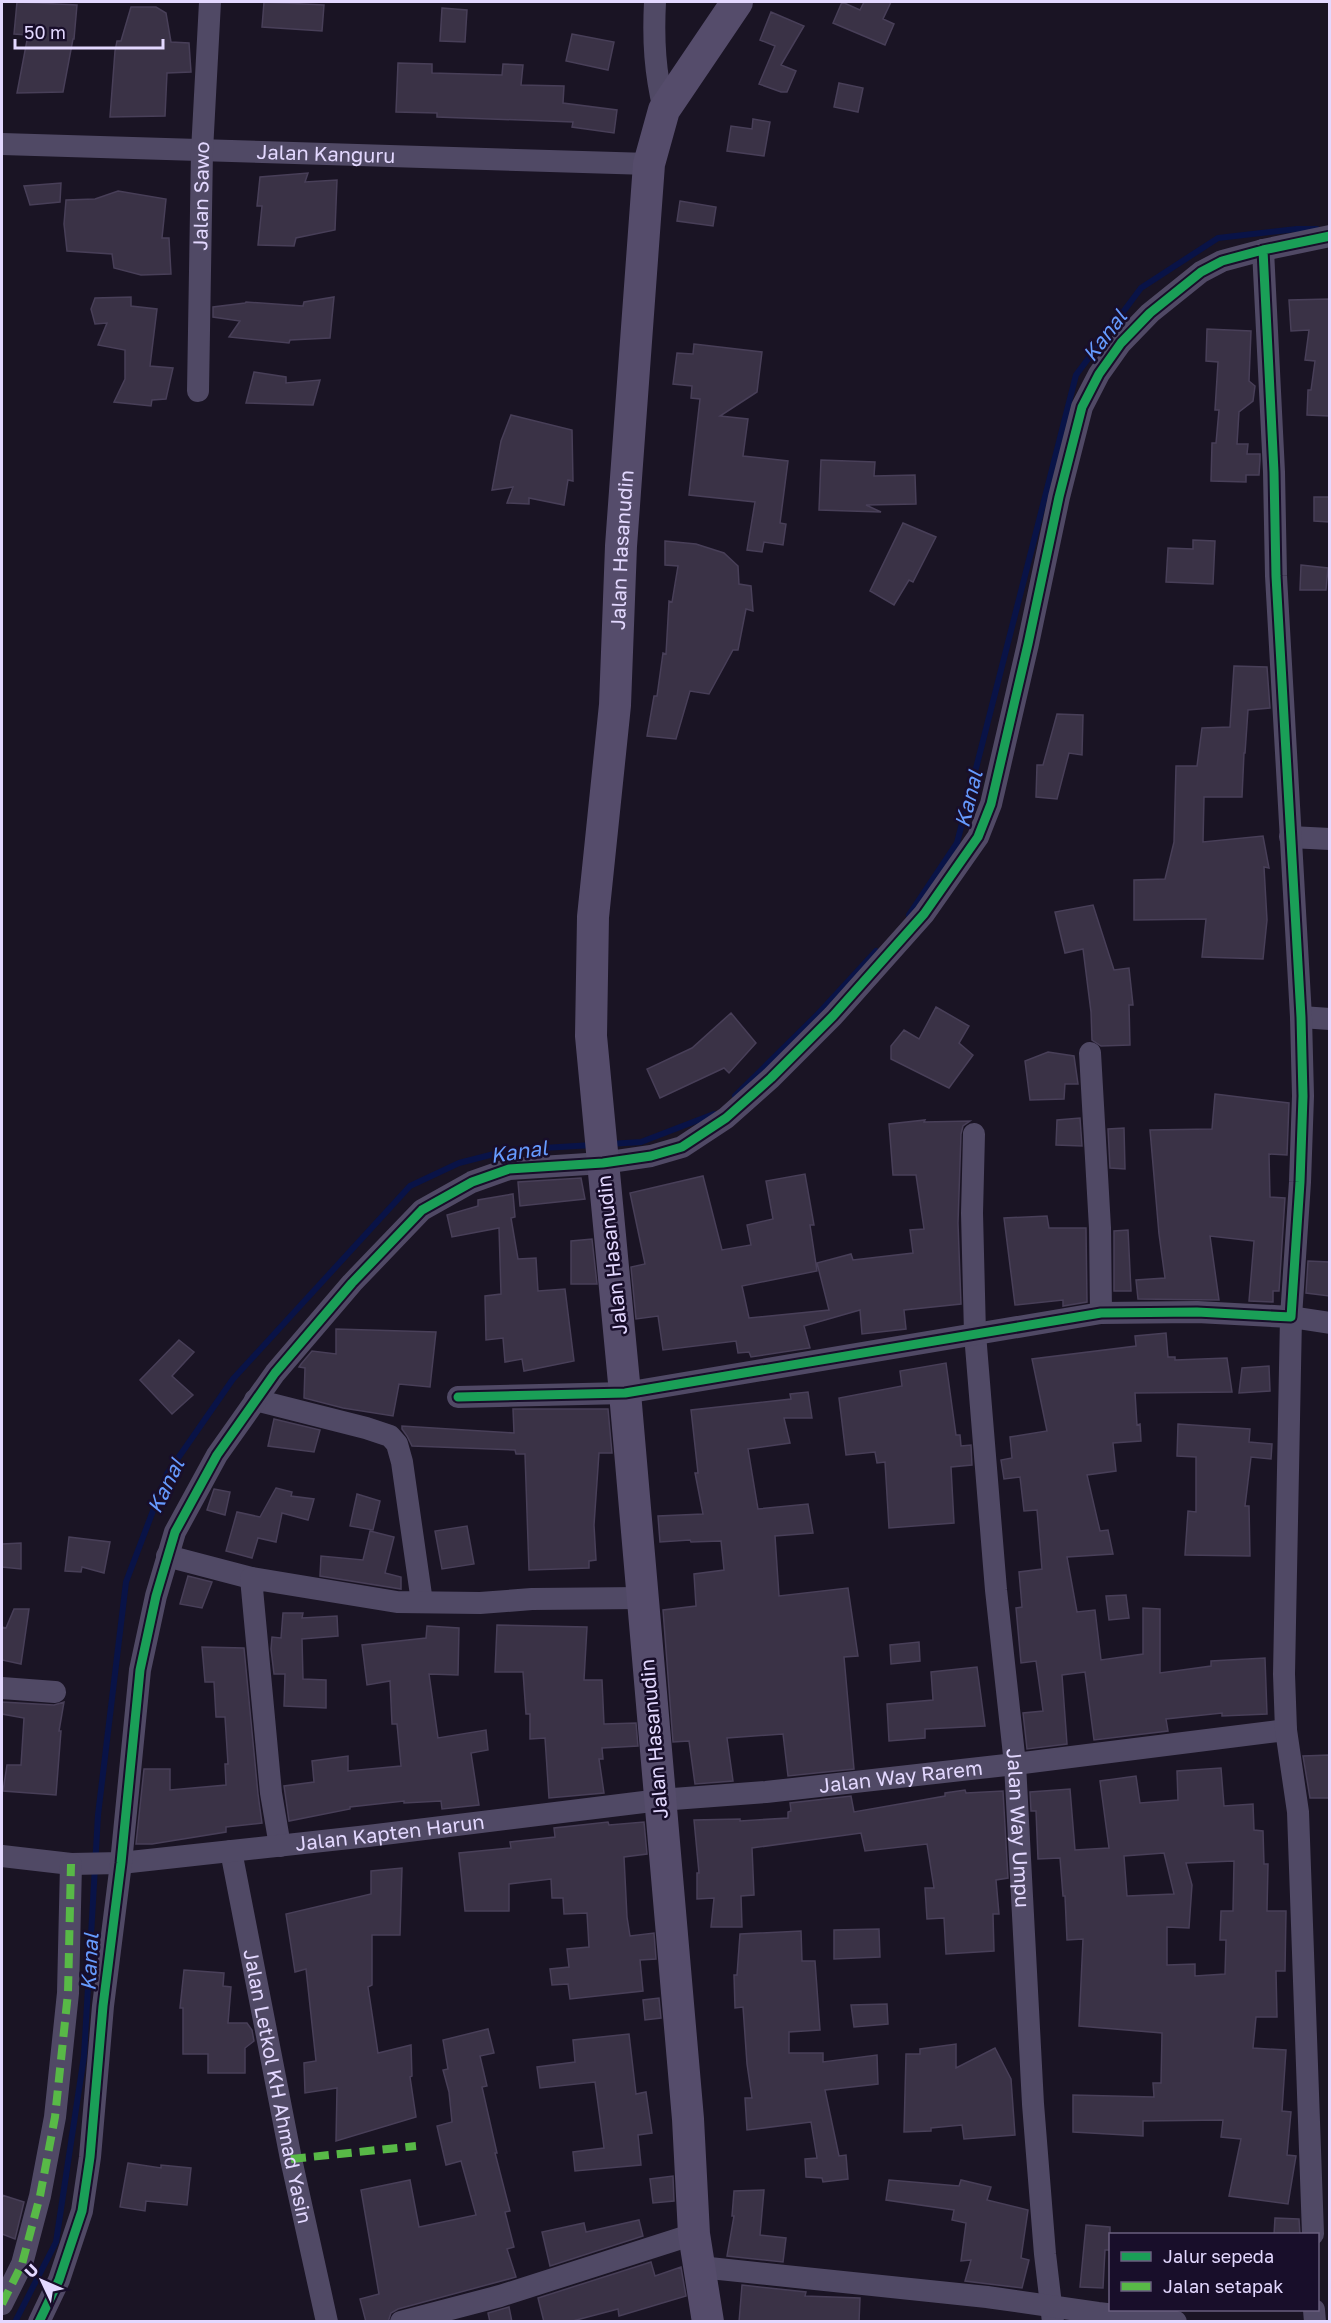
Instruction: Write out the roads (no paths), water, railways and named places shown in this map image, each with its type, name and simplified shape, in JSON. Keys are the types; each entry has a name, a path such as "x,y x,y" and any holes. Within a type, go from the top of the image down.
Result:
{"main road":[{"name":"Jalan Hasanudin","path":"708,2322 694,2234 688,2119 625,1393 597,1120 591,1036 593,927 615,705 621,546 649,164 664,110 737,2"}],"street":[{"name":"Jalan Sawo","path":"198,391 202,151 210,2"},
{"path":"655,2 653,43 664,110"},
{"name":"Jalan Kanguru","path":"2,144 649,164"},
{"path":"39,2322 59,2280 82,2211 90,2157 103,2006 140,1670 167,1556 194,1494 235,1428 275,1373 352,1283 422,1210 436,1200 472,1182 509,1169 651,1156 682,1147 726,1118 771,1078 833,1016 924,914 960,867 978,837 991,804 1059,497 1082,407 1099,374 1115,350 1150,313 1201,272 1222,261 1329,236"},
{"path":"1263,250 1274,472 1276,576 1301,1017 1303,1096 1291,1317 1284,1674 1286,1730 1298,1812 1313,2233"},
{"path":"1290,837 1329,839"},
{"path":"1301,1017 1329,1019"},
{"path":"1090,1053 1100,1228 1101,1313"},
{"name":"Jalan Way Umpu","path":"974,1134 972,1213 975,1334 996,1590 1015,1764 1033,2104 1045,2254 1053,2314"},
{"path":"458,1398 625,1393 1101,1313 1197,1312 1291,1317 1329,1323"},
{"path":"255,1400 366,1428 390,1436 397,1444 402,1462 422,1602"},
{"path":"167,1556 251,1578 397,1602 480,1603 532,1599 642,1598"},
{"path":"251,1578 271,1793 280,1846"},
{"path":"2,1688 55,1692"},
{"name":"Jalan Way Rarem","path":"660,1800 766,1792 1286,1730"},
{"name":"Jalan Kapten Harun","path":"2,1856 76,1864 118,1863 280,1846 660,1800"},
{"name":"Jalan Letkol KH Ahmad Yasin","path":"231,1851 291,2159 327,2322"},
{"path":"2,2304 22,2264 40,2196 55,2117 68,1993 76,1864"},
{"path":"401,2322 500,2296 694,2234"},
{"path":"700,2267 987,2297 1053,2314 1176,2322"}],"waterway":[{"name":"Kanal","path":"909,915 957,843 1076,375 1141,288 1218,238 1297,229 1317,229"},
{"name":"Kanal","path":"735,1096 817,1015 876,951"},
{"name":"Kanal","path":"609,1144 641,1142 714,1114"},
{"name":"Kanal","path":"15,2322 56,2242 84,2056 98,1815 126,1582 167,1474 233,1379 410,1186 459,1163 510,1150 593,1145"}]}
